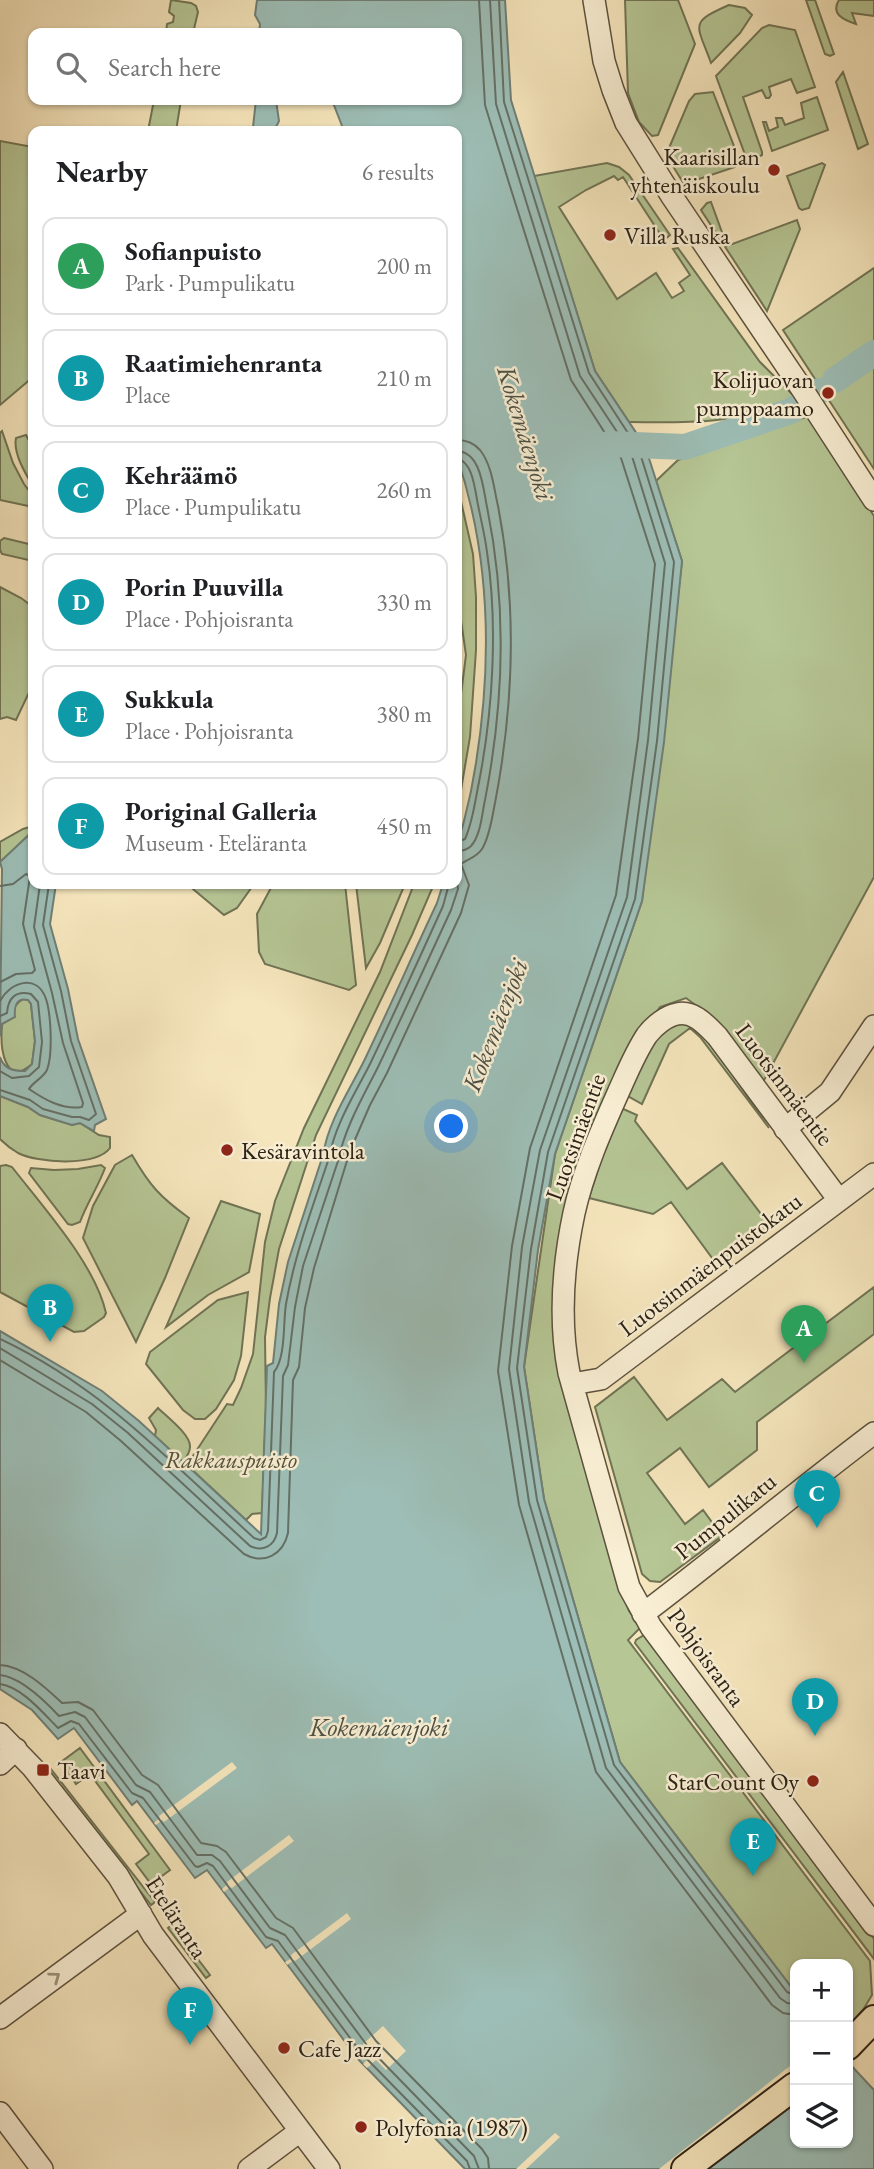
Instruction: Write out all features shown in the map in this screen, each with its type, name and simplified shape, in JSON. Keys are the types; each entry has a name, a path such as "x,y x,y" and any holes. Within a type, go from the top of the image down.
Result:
{"main road":[{"path":"853,2041 874,2019"},
{"path":"853,2043 874,2035"},
{"path":"685,2169 790,2089"}],"street":[{"path":"594,0 604,61 626,123 874,499"},
{"name":"Luotsinmäentie","path":"678,1013 692,1015 717,1037 839,1200"},
{"name":"Luotsimäentie","path":"572,1384 565,1352 563,1316 574,1213 583,1179 635,1056 649,1034 662,1021 678,1013"},
{"path":"786,1129 830,1092 874,1026"},
{"name":"Luotsinmäenpuistokatu","path":"572,1384 601,1379 874,1174"},
{"name":"Pohjoisranta","path":"572,1384 618,1555 629,1587 643,1614 874,1925"},
{"name":"Pumpulikatu","path":"643,1614 709,1564 763,1517 874,1433"},
{"name":"Eteläranta","path":"0,1734 67,1810 118,1876 161,1945 329,2169"},
{"path":"0,1764 16,1749"},
{"path":"0,2018 141,1914"},
{"path":"0,2113 42,2169"},
{"path":"248,2169 300,2131"}],"green space":[{"path":"171,0 196,6 198,12 194,28 167,28 167,24 173,22 174,16 169,12"},
{"path":"625,0 678,0 695,44 658,135 652,136 639,122 628,93"},
{"path":"806,0 815,0 834,54 830,56 825,54"},
{"path":"839,0 874,0 874,16 852,13 856,24 847,21 837,13"},
{"path":"729,5 745,8 752,15 740,33 711,63 699,26 707,16"},
{"path":"769,25 795,30 815,87 797,93 791,79 769,87 769,98 766,98 762,90 743,97 762,152 762,155 749,161 716,76 762,28"},
{"path":"843,72 868,144 858,149 836,82"},
{"path":"713,92 739,159 735,167 684,184 666,155 689,101 695,94"},
{"path":"817,97 828,130 772,151 763,122 766,122 769,131 778,127 776,118 782,118 785,125 804,118 801,103"},
{"path":"153,105 180,105 177,126 149,126"},
{"path":"0,141 28,146 28,381 0,405"},
{"path":"607,163 619,167 629,175 670,235 664,240 623,177 618,180 614,176 559,207 617,299 656,273 672,298 684,291 679,283 690,275 673,249 678,248 760,362 797,399 734,418 694,422 629,422 595,371 534,176"},
{"path":"822,163 825,165 809,208 802,210 787,176"},
{"path":"711,202 727,246 797,220 800,229 767,311 701,210"},
{"path":"874,268 874,469 783,330"},
{"path":"809,416 874,516 874,877 763,1082 709,1015 686,998 660,1007 634,1044 609,1099 554,1318 620,1586 629,1611 641,1627 628,1640 870,1961 872,1995 853,2021 853,1959 790,1959 790,1985 620,1762 544,1499 524,1367 555,1154 642,901 682,561 656,481 678,460"},
{"path":"2,431 13,463 28,489 28,506 0,500"},
{"path":"26,435 28,439 28,477 16,450 16,438"},
{"path":"462,506 473,554 476,650 470,737 462,784 462,686 466,655 462,627"},
{"path":"4,538 28,544 28,560 2,554 0,541"},
{"path":"0,587 28,603 28,695 16,720 7,717 0,719"},
{"path":"28,828 28,836 0,862 0,842"},
{"path":"193,889 250,889 237,908 224,915"},
{"path":"270,889 346,889 356,985 349,990 265,964 259,952 257,914"},
{"path":"357,889 403,889 380,943 366,968"},
{"name":"Rakkauspuisto","path":"412,889 432,889 316,1135 279,1249 265,1337 266,1409 262,1513 252,1514 246,1520 187,1465 227,1404 233,1405 241,1388 253,1354 265,1242 275,1201 304,1128 380,972"},
{"path":"23,999 31,1004 35,1041 32,1064 23,1070 15,1071 6,1062 3,1053 2,1025"},
{"path":"689,1023 710,1041 769,1128 700,1037 690,1028 669,1044 642,1104 626,1095 643,1058 666,1026"},
{"path":"0,1096 40,1115 72,1125 80,1123 99,1135 110,1137 110,1148 103,1154 80,1161 52,1161 18,1153 0,1139"},
{"path":"621,1108 637,1115 635,1121 687,1189 722,1163 771,1227 718,1266 671,1202 653,1214 589,1198 610,1132"},
{"path":"132,1155 156,1190 189,1218 136,1342 83,1238 93,1206 115,1165"},
{"path":"101,1165 105,1168 80,1222 72,1225 68,1224 29,1173 31,1168 78,1169"},
{"path":"0,1166 12,1167 80,1256 100,1294 106,1313 84,1331 74,1332 0,1292"},
{"path":"221,1201 260,1214 249,1272 208,1295 166,1327"},
{"path":"874,1287 874,1334 757,1422 757,1450 709,1487 680,1448 647,1473 685,1524 703,1510 722,1536 660,1582 650,1581 642,1574 595,1407 634,1377 667,1420 722,1379 735,1392"},
{"path":"248,1292 241,1356 234,1380 216,1409 205,1419 195,1419 183,1410 146,1364 150,1352 218,1300"},
{"path":"158,1408 187,1437 190,1447 183,1462 155,1436 156,1430 149,1418"},
{"path":"644,1635 874,1939 874,1959 635,1643"},
{"path":"80,1748 170,1870 151,1884 136,1864 149,1854 90,1774 76,1784 61,1762"},
{"path":"47,1764 155,1902 151,1905 43,1767"},
{"path":"172,1925 210,1975 206,1978 168,1928"}],"water":[{"name":"Kokemäenjoki","path":"257,0 505,0 511,100 595,371 645,446 682,561 664,742 642,901 555,1154 538,1250 524,1367 544,1499 620,1762 790,1985 790,2148 853,2148 853,2067 874,2090 874,2169 465,2169 358,2059 272,1944 266,1948 207,1870 195,1878 137,1801 132,1805 74,1728 58,1739 32,1710 0,1689 0,1331 102,1391 139,1421 261,1534 267,1366 273,1363 279,1304 288,1262 334,1119 364,1061 441,889 462,889 462,827 476,763 486,648 482,570 462,474 462,126 342,126 334,105 462,105 462,28 260,28 255,15"},
{"path":"255,105 277,105 279,121 276,126 253,126"},
{"path":"28,836 28,889 55,889 50,924 68,989 78,1039 106,1119 95,1125 94,1131 80,1123 72,1125 40,1115 0,1096 0,1057 10,1068 25,1071 32,1064 35,1041 31,1004 24,999 17,1004 15,1017 2,1024 0,1036 0,862"}],"pier":[{"path":"232,1762 237,1768 164,1822 162,1820 156,1825 154,1823 159,1816"},
{"path":"289,1835 294,1841 224,1892 222,1889 227,1882"},
{"path":"347,1913 351,1919 287,1965 285,1962 292,1958 291,1955"},
{"path":"383,2026 406,2051 386,2070 376,2060 367,2068 363,2064 372,2055 363,2044"},
{"path":"790,2066 790,2101 703,2169 659,2169"},
{"path":"555,2133 560,2137 526,2169 516,2169"}],"waterway":[{"path":"835,380 874,353"},
{"path":"609,444 685,447 791,411 819,391"}],"place":[{"name":"Kaarisillan yhtenäiskoulu","path":"774,170"},
{"name":"Villa Ruska","path":"610,235"},
{"name":"Kolijuovan pumppaamo","path":"828,393"},
{"name":"Kesäravintola","path":"227,1150"},
{"name":"Raatimiehenranta","path":"50,1342"},
{"name":"Sofianpuisto","path":"804,1363"},
{"name":"Kehräämö","path":"817,1528"},
{"name":"Porin Puuvilla","path":"815,1736"},
{"name":"Taavi","path":"43,1770"},
{"name":"StarCount Oy","path":"813,1781"},
{"name":"Sukkula","path":"753,1876"},
{"name":"Poriginal Galleria","path":"190,2045"},
{"name":"Cafe Jazz","path":"284,2048"},
{"name":"Polyfonia (1987)","path":"361,2127"}]}
